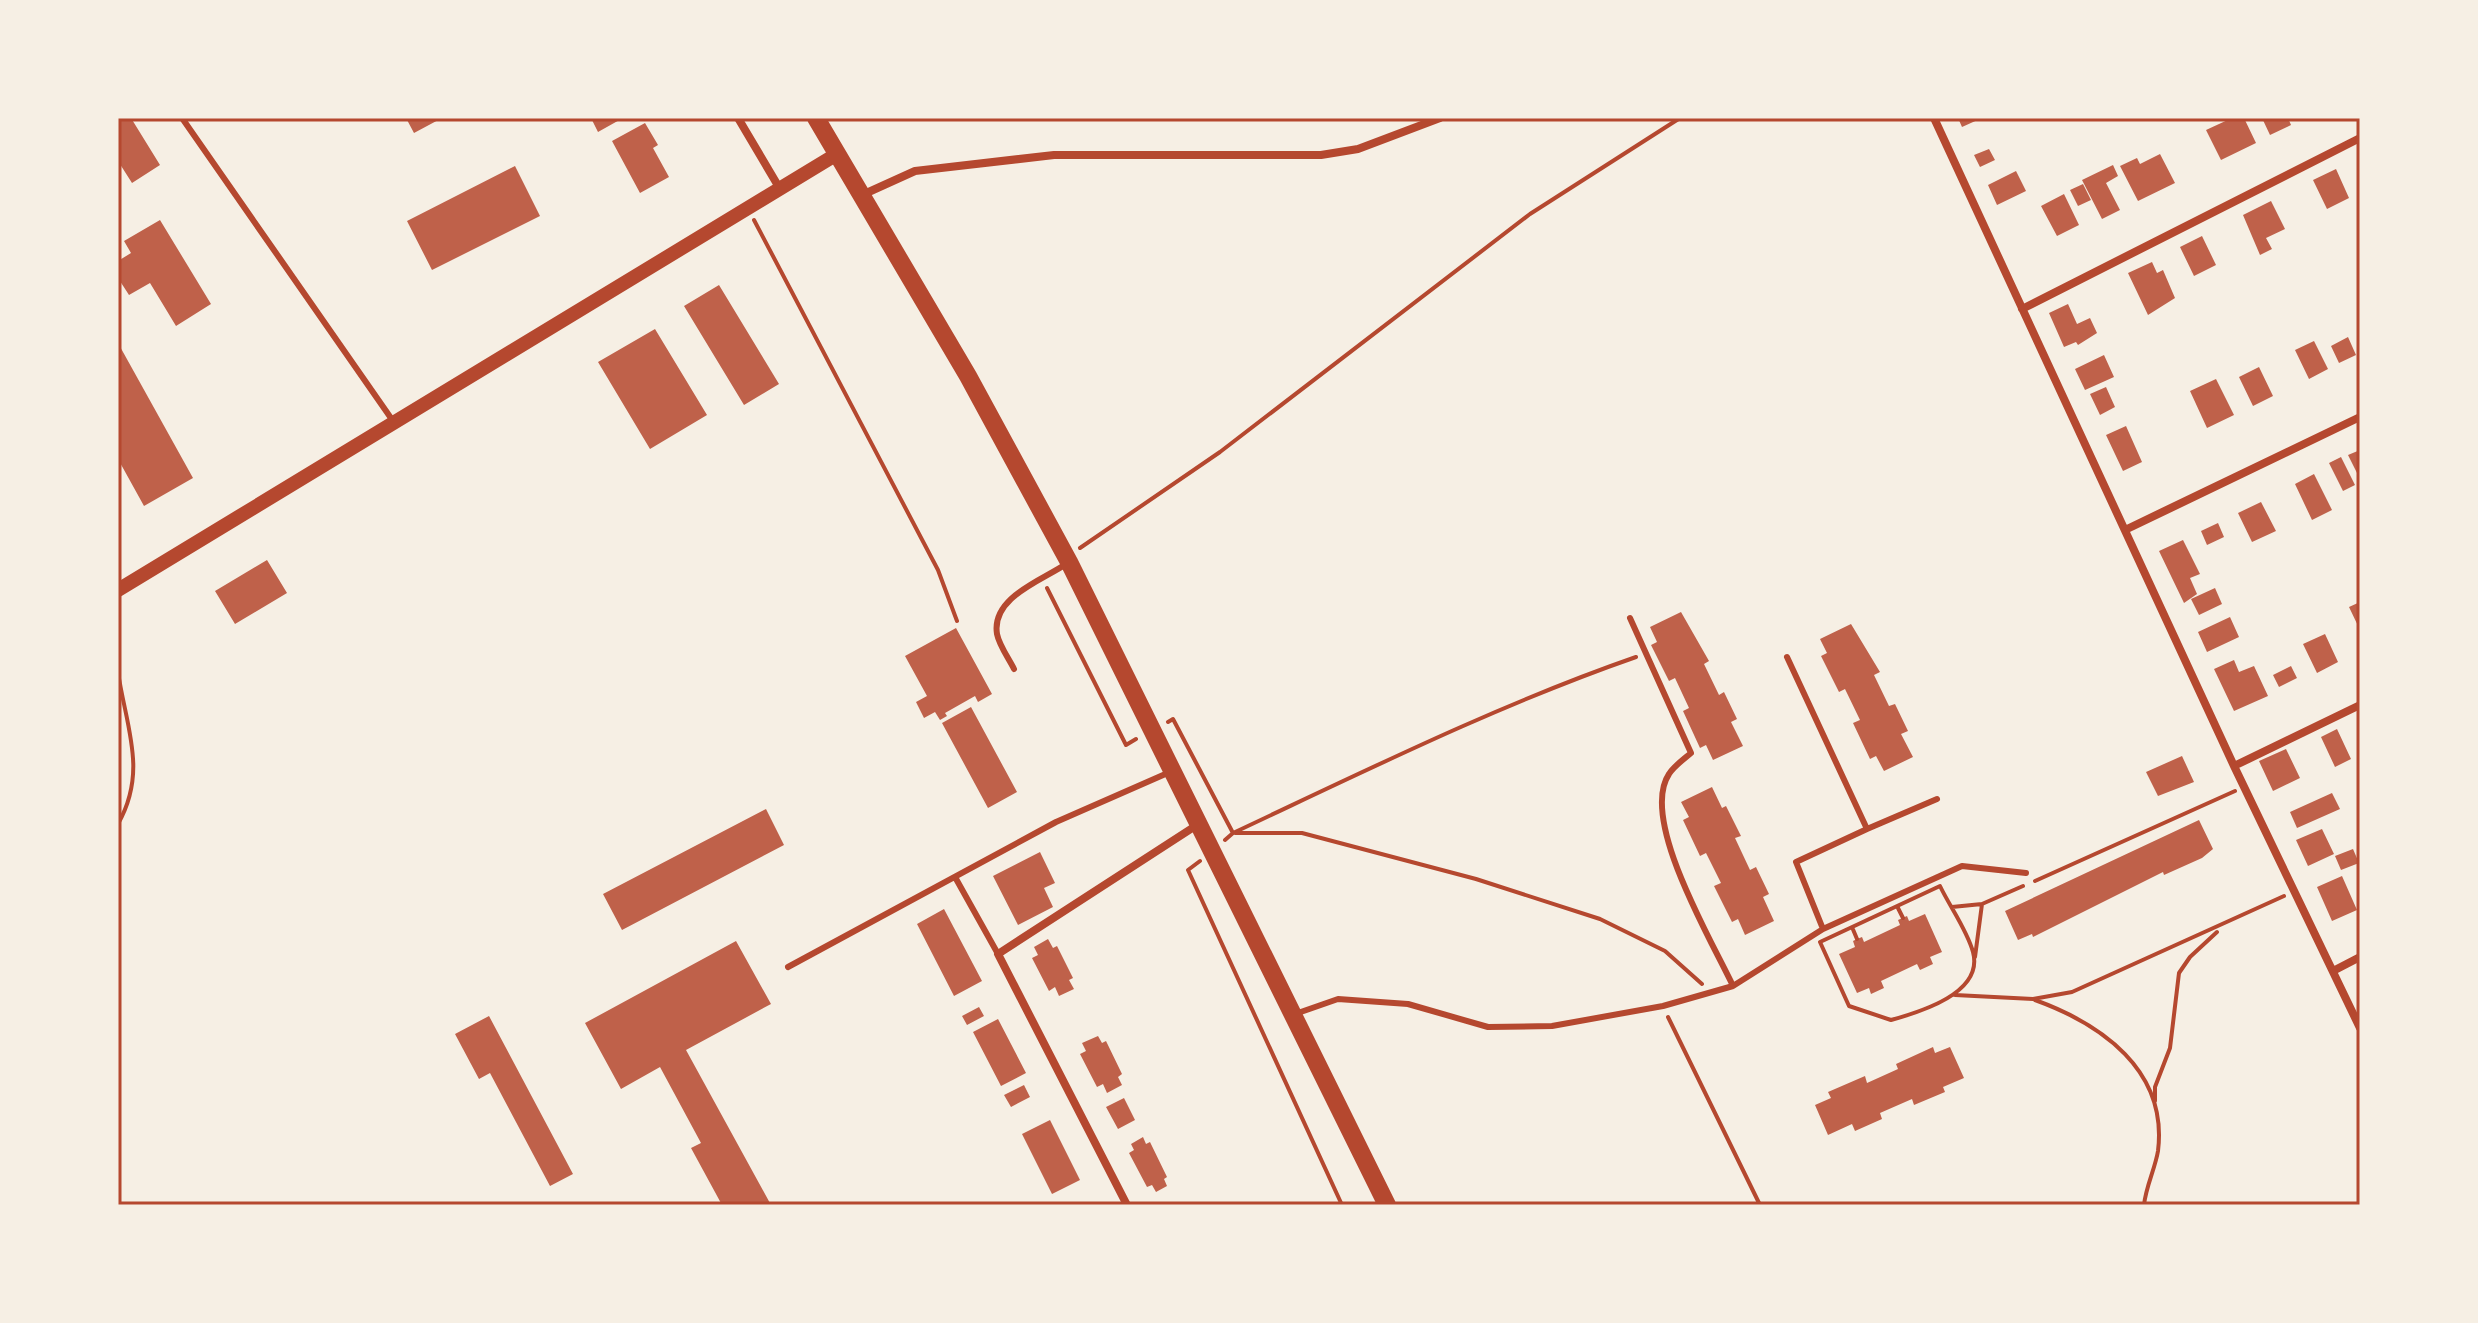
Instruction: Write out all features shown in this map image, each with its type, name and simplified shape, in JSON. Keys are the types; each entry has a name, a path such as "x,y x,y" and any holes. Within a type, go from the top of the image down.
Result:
{"main road":[{"path":"808,118 837,154"},
{"path":"816,118 968,376 1069,562 1170,772 1387,1205"}],"street":[{"path":"738,118 781,190"},
{"path":"862,196 915,171 1054,155 1321,155 1358,149 1440,118"},
{"path":"1934,118 2234,766 2360,1028"},
{"path":"2022,309 2360,138"},
{"path":"118,590 837,154"},
{"path":"2125,530 2360,417"},
{"path":"2234,766 2360,705"},
{"path":"1127,1205 998,954 1197,825"},
{"path":"2333,971 2360,957"}],"lane":[{"path":"182,118 393,421"},
{"path":"1014,669 997,634 998,621 1008,602 1022,589 1069,562"},
{"path":"1630,618 1691,753 1668,775 1661,809 1663,830 1733,986"},
{"path":"1787,657 1867,829"},
{"path":"788,967 1056,822 1170,772"},
{"path":"1823,929 1796,862 1937,799"},
{"path":"1293,1014 1338,999 1408,1004 1488,1027 1552,1026 1663,1006 1715,994 1733,986 1823,929 1962,866 2026,873"},
{"path":"955,877 998,954"}],"path":[{"path":"1069,562 1083,544 1220,452 1530,214 1680,118"},
{"path":"748,210 938,570 957,621"},
{"path":"1043,579 1126,745"},
{"path":"1233,833 1568,681 1646,654"},
{"path":"118,672 135,758 133,786 118,824"},
{"path":"1173,719 1233,833"},
{"path":"1949,904 1954,908 1982,904 2244,787"},
{"path":"1233,833 1302,833 1476,879 1600,919 1665,951 1682,969 1715,994"},
{"path":"1188,870 1342,1205"},
{"path":"1940,886 1972,947 1975,964"},
{"path":"1952,995 2033,999 2072,992 2222,928 2294,891"},
{"path":"1820,942 1849,1006 1863,1014 1891,1020 1952,995 1967,983 1975,964 1982,904"},
{"path":"1897,906 1903,918"},
{"path":"1852,927 1857,939"},
{"path":"2144,1205 2158,1152 2155,1087 2170,1048 2179,973 2190,957 2222,928"},
{"path":"2033,999 2083,1020 2118,1044 2137,1065 2155,1111"},
{"path":"1663,1006 1760,1205"}],"building":[{"path":"118,118 131,118 160,165 132,183 118,161"},
{"path":"406,118 442,118 414,133"},
{"path":"591,118 623,118 598,132"},
{"path":"1958,118 1982,118 1962,127"},
{"path":"2232,118 2244,118 2256,143 2221,160 2206,130"},
{"path":"2262,118 2288,118 2291,125 2270,135"},
{"path":"645,123 658,145 653,148 669,177 640,193 612,141"},
{"path":"1989,149 1995,160 1980,167 1974,155"},
{"path":"2160,154 2175,183 2138,201 2120,166 2137,158 2140,164"},
{"path":"2113,165 2118,176 2106,183 2120,210 2102,219 2082,180"},
{"path":"515,166 540,216 432,270 407,221"},
{"path":"2336,169 2349,198 2327,209 2313,180"},
{"path":"2016,171 2026,191 1997,205 1988,185"},
{"path":"2083,184 2091,200 2078,206 2070,190"},
{"path":"2064,194 2079,225 2057,236 2041,206"},
{"path":"2271,201 2285,229 2266,238 2272,249 2260,255 2243,215"},
{"path":"160,220 211,304 176,326 150,283 129,295 118,278 118,261 131,253 124,241"},
{"path":"2202,236 2216,265 2194,276 2180,247"},
{"path":"2152,262 2157,273 2163,270 2175,298 2148,315 2128,273"},
{"path":"719,285 779,384 744,405 684,306"},
{"path":"2068,304 2077,324 2090,318 2097,333 2078,345 2076,342 2064,347 2049,313"},
{"path":"655,329 707,415 650,449 598,362"},
{"path":"2348,337 2356,355 2339,363 2331,346"},
{"path":"2314,341 2328,369 2309,379 2295,350"},
{"path":"118,343 193,478 144,506 118,459"},
{"path":"2104,355 2114,377 2085,390 2075,369"},
{"path":"2259,367 2273,396 2253,406 2239,377"},
{"path":"2216,379 2234,415 2207,428 2190,391"},
{"path":"2106,387 2115,407 2100,415 2090,394"},
{"path":"2126,426 2142,462 2123,471 2106,435"},
{"path":"2360,450 2360,479 2348,455"},
{"path":"2341,457 2355,485 2343,491 2329,463"},
{"path":"2314,474 2332,510 2312,520 2295,484"},
{"path":"2261,502 2276,531 2252,542 2238,513"},
{"path":"2218,523 2224,537 2207,545 2201,531"},
{"path":"2183,540 2200,574 2190,578 2197,594 2184,603 2159,551"},
{"path":"267,560 287,593 235,624 215,591"},
{"path":"2215,588 2222,604 2199,615 2191,599"},
{"path":"2360,602 2360,630 2349,607"},
{"path":"1681,612 1709,661 1704,664 1719,695 1724,692 1737,719 1731,722 1743,746 1713,760 1706,745 1700,748 1683,711 1689,708 1675,678 1669,681 1651,645 1657,642 1650,627"},
{"path":"2230,617 2239,637 2207,652 2198,632"},
{"path":"1851,624 1880,672 1874,675 1889,706 1895,704 1908,731 1901,734 1913,757 1884,771 1876,756 1870,759 1853,723 1860,720 1845,689 1839,692 1821,656 1827,653 1820,639"},
{"path":"956,628 992,694 978,702 975,696 945,713 947,716 940,720 935,712 924,718 916,702 927,696 905,656"},
{"path":"2325,634 2338,662 2317,673 2303,644"},
{"path":"2234,660 2239,672 2254,666 2268,696 2234,711 2214,669"},
{"path":"2291,666 2297,678 2279,687 2273,675"},
{"path":"971,707 1017,792 988,808 942,723"},
{"path":"2337,729 2351,759 2335,767 2321,737"},
{"path":"2286,749 2300,778 2273,791 2259,761"},
{"path":"2182,756 2194,782 2158,796 2146,772"},
{"path":"1712,787 1741,836 1735,838 1750,870 1756,867 1769,894 1763,897 1774,921 1745,935 1738,919 1732,922 1714,886 1721,883 1706,853 1700,856 1683,820 1689,817 1681,802"},
{"path":"2332,793 2340,809 2297,828 2290,812"},
{"path":"766,809 784,845 622,930 603,894"},
{"path":"2199,820 2213,849 2202,858 2164,875 2163,872 2033,937 2032,934 2018,940 2005,911"},
{"path":"2322,829 2334,854 2308,866 2296,840"},
{"path":"2353,849 2359,863 2341,870 2335,856"},
{"path":"1040,852 1055,883 1044,888 1053,907 1018,925 993,876"},
{"path":"2342,876 2357,910 2332,921 2317,887"},
{"path":"944,909 982,981 954,996 917,924"},
{"path":"1925,914 1942,952 1930,957 1933,964 1920,970 1917,964 1881,981 1884,988 1871,994 1869,988 1857,993 1839,954 1855,947 1853,941 1857,939 1862,937 1864,942 1900,925 1898,920 1907,916 1909,921"},
{"path":"1048,939 1053,948 1057,946 1073,978 1069,980 1074,989 1059,996 1055,987 1049,991 1032,958 1038,955 1034,947"},
{"path":"736,941 771,1004 686,1050 771,1205 722,1205 691,1148 701,1143 660,1067 621,1089 585,1023"},
{"path":"979,1007 984,1016 967,1025 962,1016"},
{"path":"489,1016 573,1174 550,1186 490,1073 479,1079 455,1034"},
{"path":"998,1019 1026,1073 1001,1086 973,1032"},
{"path":"1098,1036 1102,1043 1106,1041 1122,1074 1118,1077 1122,1085 1107,1093 1103,1084 1097,1087 1080,1054 1086,1051 1082,1043"},
{"path":"1933,1047 1935,1053 1950,1047 1964,1078 1943,1087 1945,1092 1914,1105 1912,1099 1880,1113 1882,1119 1855,1131 1852,1124 1828,1135 1815,1105 1831,1098 1828,1092 1865,1076 1867,1083 1898,1069 1896,1064"},
{"path":"1024,1085 1030,1097 1011,1107 1004,1095"},
{"path":"1124,1098 1135,1120 1118,1129 1106,1107"},
{"path":"1050,1120 1080,1180 1052,1194 1022,1134"},
{"path":"1143,1137 1146,1144 1150,1142 1167,1177 1164,1179 1167,1186 1156,1192 1152,1185 1147,1187 1129,1153 1134,1150 1131,1144"}]}
